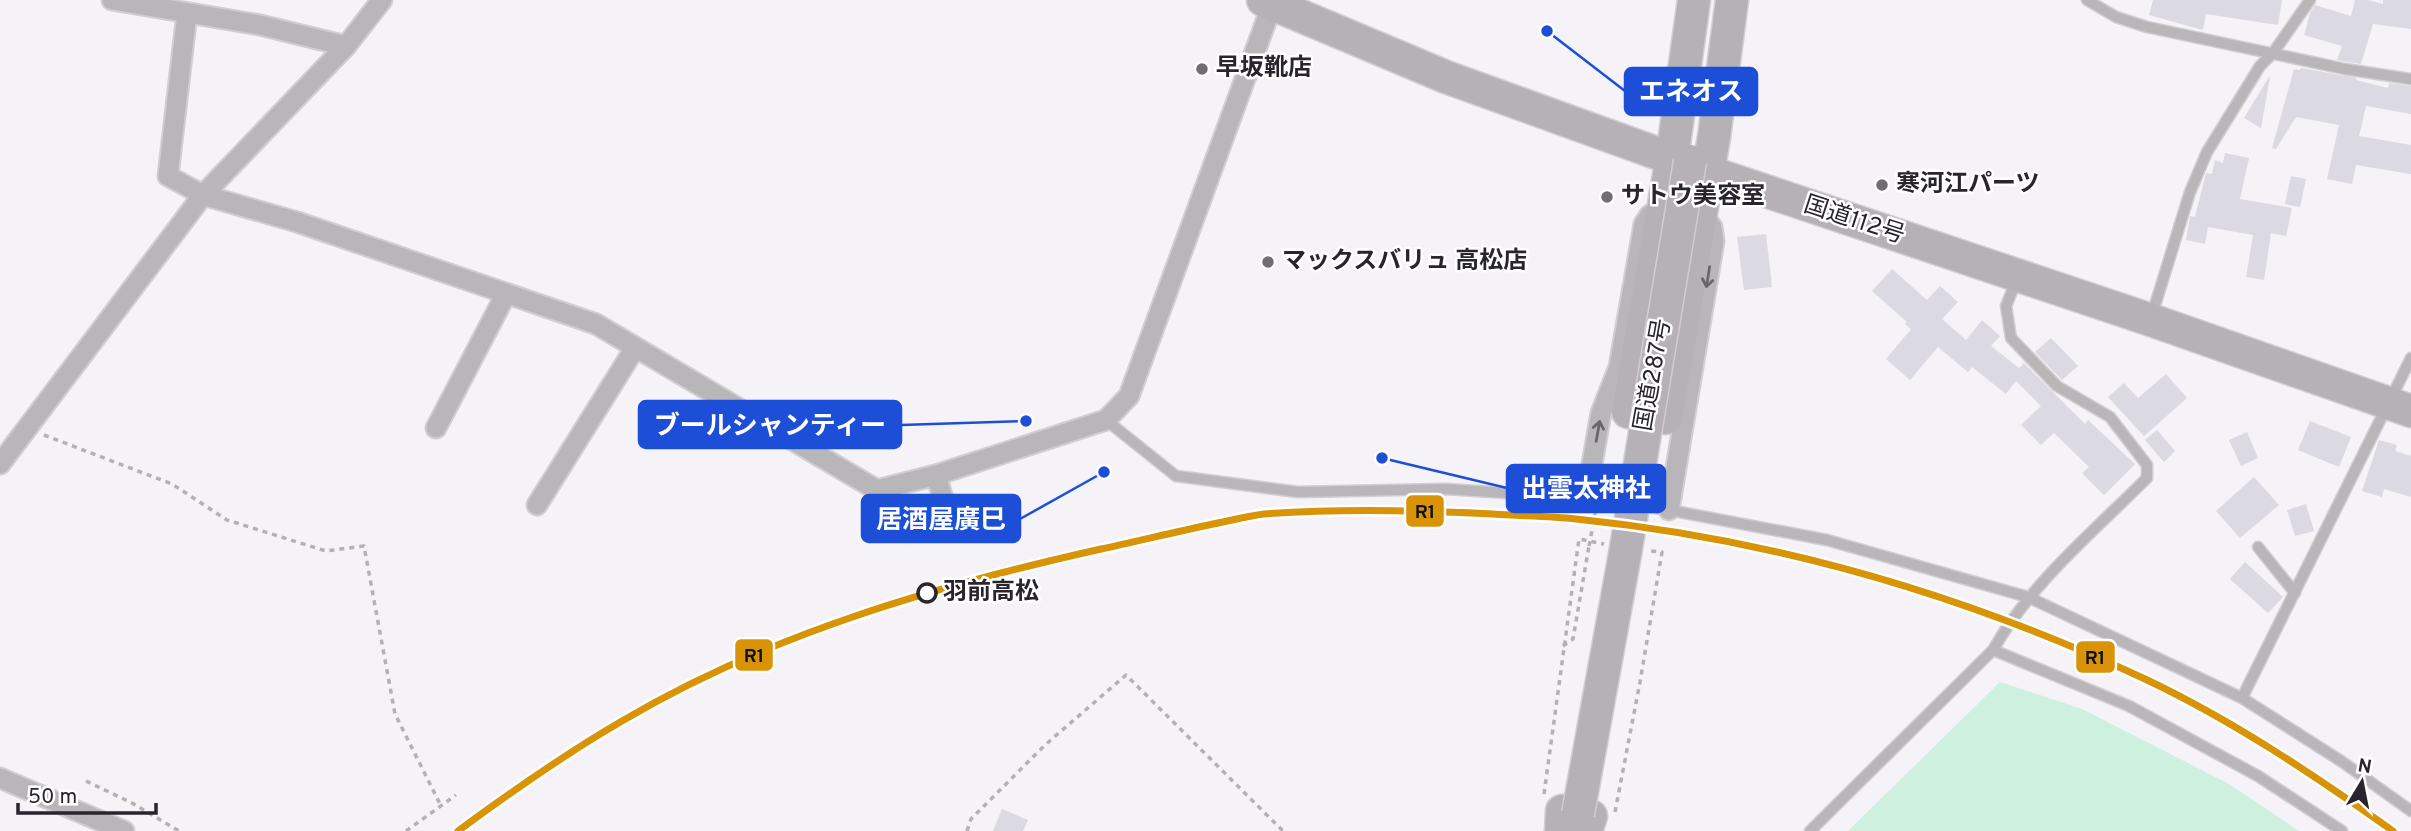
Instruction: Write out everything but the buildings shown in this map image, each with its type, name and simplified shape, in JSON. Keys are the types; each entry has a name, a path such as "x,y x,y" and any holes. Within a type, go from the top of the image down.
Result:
{"highway":[{"path":"1575,822 1628,412 1672,158 1713,1"},
{"path":"1575,822 1611,727 1709,172 1713,1"},
{"name":"国道287号","path":"1575,822 1625,554 1690,161 1713,1"},
{"name":"国道112号","path":"1268,2 1446,77 1709,172 2151,320 2399,407"}],"street":[{"path":"112,0 260,25 345,46"},
{"path":"0,464 203,195 345,46 382,0"},
{"path":"187,13 168,176 203,195 297,222 596,324 877,490 936,475 1106,420 1129,396 1268,2"},
{"path":"1592,498 1601,413 1619,368 1644,224 1650,215 1663,207"},
{"path":"1669,510 1714,242 1712,227 1701,214"},
{"path":"436,428 506,294"},
{"path":"537,505 635,348"},
{"path":"936,475 947,512"},
{"path":"0,778 124,831"}],"lane":[{"path":"2087,0 2116,18 2147,27 2345,69 2411,79"},
{"path":"2151,320 2190,192 2207,152 2260,66 2310,0"},
{"path":"1810,831 1993,650 2028,597 2147,478 2147,465 2110,417 2057,386 2011,338 2006,306 2018,275"},
{"path":"2242,698 2295,593 2399,407 2411,358"},
{"path":"1106,420 1176,475 1298,492 1447,489 1592,498 1828,540 2028,597 2242,698 2341,761 2411,811"},
{"path":"2258,547 2295,593"},
{"path":"1993,650 2129,706 2258,776 2342,831"}],"path":[{"path":"29,429 172,484 227,520 326,551 364,546 395,714 441,806"},
{"path":"1563,646 1573,639 1589,546 1592,498"},
{"path":"967,831 971,819 1045,745 1126,675 1283,831"},
{"path":"86,781 132,803 179,831"},
{"path":"406,831 456,795"}],"green space":[{"path":"2000,682 2082,709 2229,784 2299,831 1848,831"}],"transit line":[{"name":"R1","path":"458,831 580,747 678,690 795,638 855,616 1039,563 1245,517 1293,512 1378,510 1555,517 1650,528 1795,556 1938,597 2077,649 2177,695 2272,749 2393,831"}],"place":[{"name":"エネオス","path":"1547,31"},
{"name":"早坂靴店","path":"1202,69"},
{"name":"寒河江パーツ","path":"1882,185"},
{"name":"サトウ美容室","path":"1607,197"},
{"name":"マックスバリュ 高松店","path":"1268,262"},
{"name":"ブールシャンティー","path":"1026,421"},
{"name":"出雲太神社","path":"1382,458"},
{"name":"居酒屋廣巳","path":"1104,472"},
{"name":"羽前高松","path":"927,593"}]}
